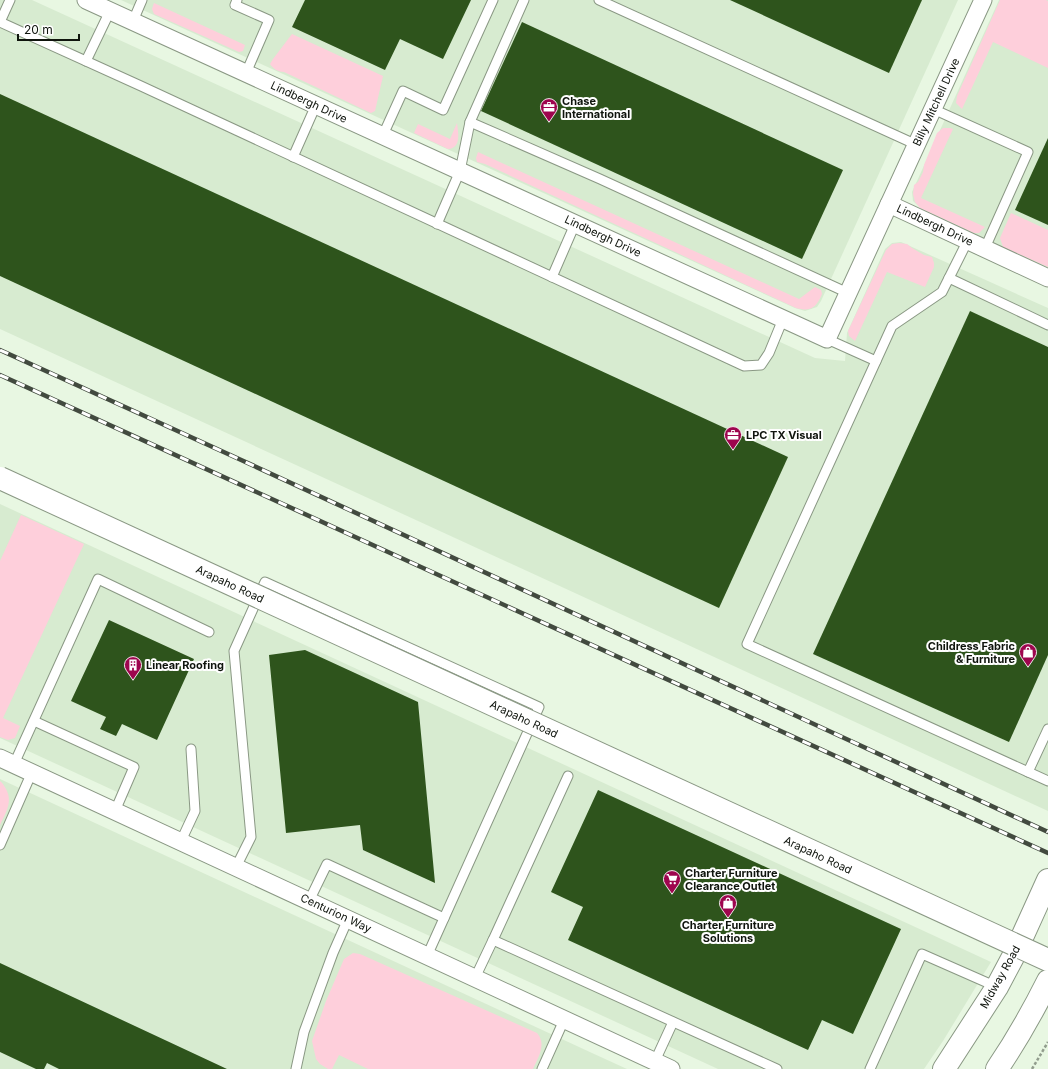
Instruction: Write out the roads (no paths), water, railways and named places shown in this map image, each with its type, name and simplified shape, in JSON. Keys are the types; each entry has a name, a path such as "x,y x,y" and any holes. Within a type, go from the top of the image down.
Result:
{"main road":[{"name":"Arapaho Road","path":"0,478 1048,960"},
{"name":"Midway Road","path":"944,1069 997,987 1014,955 1048,880"},
{"path":"997,1069 1031,1014 1048,981"}],"street":[{"name":"Lindbergh Drive","path":"86,0 827,338 889,204 1048,278"},
{"name":"Billy Mitchell Drive","path":"889,204 983,0"},
{"name":"Centurion Way","path":"7,761 671,1069"}],"lane":[{"path":"10,0 0,22 744,366 761,365 769,353 783,319"},
{"path":"133,21 142,0"},
{"path":"237,0 235,5 269,20 246,73"},
{"path":"383,135 403,91 443,110 493,0"},
{"path":"437,224 460,171 470,122 524,0"},
{"path":"599,0 917,145"},
{"path":"86,62 110,11"},
{"path":"293,157 316,105"},
{"path":"933,108 1028,152 984,248"},
{"path":"470,122 607,182 848,293"},
{"path":"552,277 576,224"},
{"path":"968,240 942,292 892,326 747,644 1048,781"},
{"path":"949,278 1048,325"},
{"path":"827,338 876,361"},
{"path":"7,761 34,721 98,579 209,632"},
{"path":"236,867 251,837 234,651 265,582 539,707 427,956"},
{"path":"34,721 134,767 115,811"},
{"path":"1028,772 1048,729"},
{"path":"181,841 195,811 191,749"},
{"path":"0,845 32,772"},
{"path":"475,978 568,776"},
{"path":"309,901 327,864 444,918"},
{"path":"296,1069 304,1032 333,953 348,919"},
{"path":"493,940 777,1069"},
{"path":"870,1069 922,954 997,987"},
{"path":"542,1069 564,1020"},
{"path":"655,1062 673,1022"}],"railway":[{"path":"0,350 1048,832"},
{"path":"0,375 1048,853"}],"place":[{"name":"Chase International","path":"549,122"},
{"name":"LPC TX Visual","path":"733,450"},
{"name":"Childress Fabric & Furniture","path":"1028,667"},
{"name":"Linear Roofing","path":"133,680"},
{"name":"Charter Furniture Clearance Outlet","path":"672,894"},
{"name":"Charter Furniture Solutions","path":"728,918"}]}
